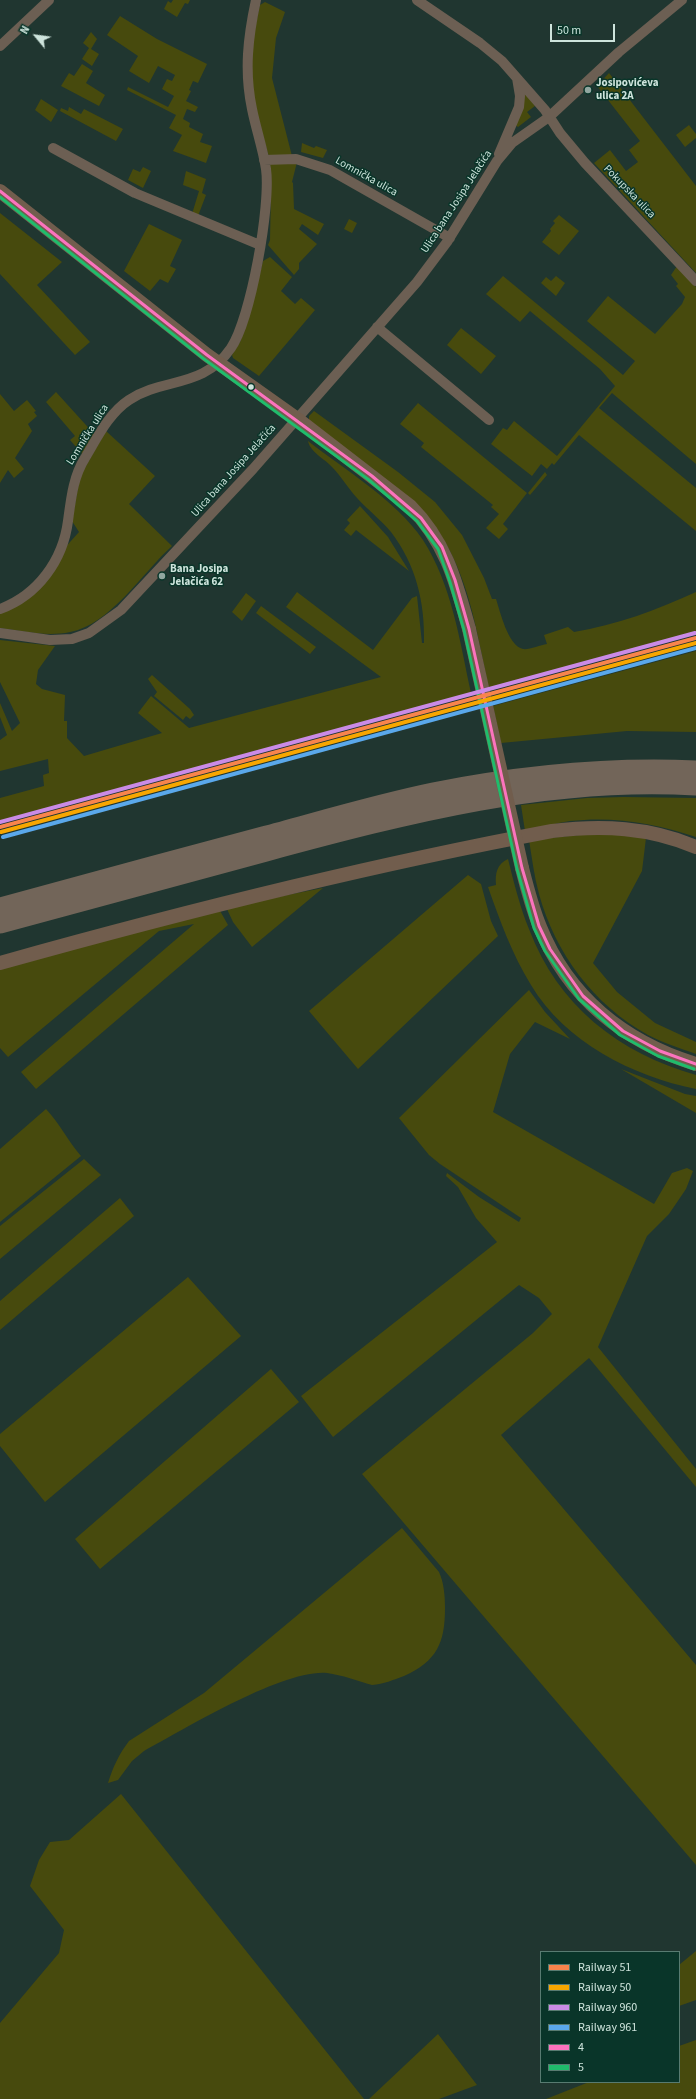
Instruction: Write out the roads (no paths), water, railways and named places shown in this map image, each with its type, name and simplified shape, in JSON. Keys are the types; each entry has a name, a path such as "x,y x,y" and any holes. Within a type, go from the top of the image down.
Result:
{"highway":[{"path":"0,907 310,823 433,792 512,778 585,771 664,769 696,770"},
{"path":"0,924 307,841 448,806 515,794 587,787 666,784 696,786"}],"main road":[{"path":"0,191 218,363 297,419 392,492 421,518 438,542 448,561 469,630 522,868 539,926 550,950 583,996 598,1011 631,1036 660,1051 696,1064"},
{"path":"0,963 229,902 552,831 581,828 623,828 657,834 696,847"}],"street":[{"path":"0,46 50,0"},
{"name":"Lomnička ulica","path":"0,609 19,600 40,582 57,558 66,534 72,493 80,468 117,410 139,394 195,377 218,363 231,348 241,329 260,245 267,189 264,160 251,107 246,72 248,42 256,0"},
{"name":"Pokupska ulica","path":"417,0 480,43 517,76 585,163 696,281"},
{"name":"Ulica bana Josipa Jelačića","path":"0,633 50,640 72,639 89,633 120,610 159,571 297,419 425,272 450,238 497,161 512,143 549,117 619,52 682,0"},
{"path":"497,161 519,107 520,96 517,76"},
{"path":"54,148 135,193 260,245"},
{"name":"Lomnička ulica","path":"264,160 296,159 330,170 450,238"},
{"path":"377,327 489,420"}],"rail line":[{"name":"960","path":"0,822 695,633"},
{"name":"51","path":"0,827 696,638"},
{"name":"50","path":"1,832 696,643"},
{"name":"961","path":"3,837 696,648"}],"place":[{"name":"Josipovićeva ulica 2A","path":"588,90"},
{"name":"Bana Josipa Jelačića 62","path":"162,576"}]}
